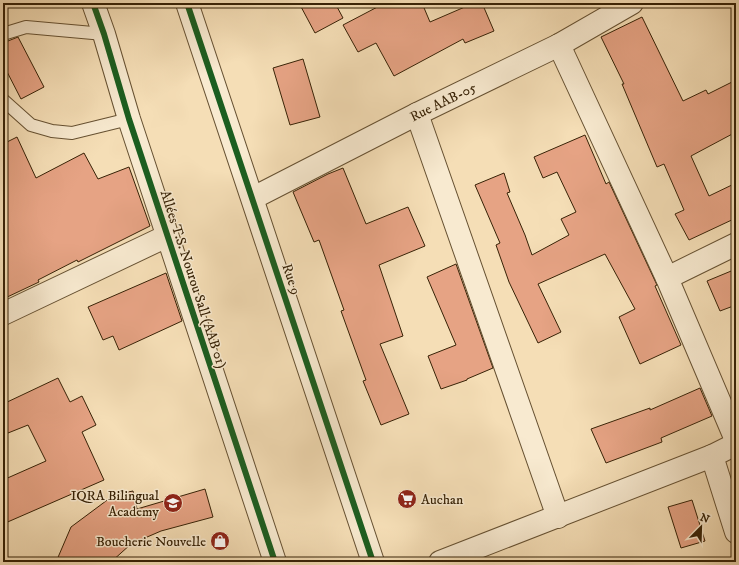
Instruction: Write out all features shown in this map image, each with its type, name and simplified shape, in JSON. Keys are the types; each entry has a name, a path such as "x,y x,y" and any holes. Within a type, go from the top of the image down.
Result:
{"street":[{"name":"Allées T.S. Nourou Sall (AAB 01)","path":"93,3 167,236 275,562"},
{"name":"Rue 9","path":"187,3 374,562"},
{"name":"Rue AAB-05","path":"253,198 417,114 559,45 632,3"},
{"path":"559,45 667,278 736,440"},
{"path":"417,114 558,517"},
{"path":"3,314 167,236"},
{"path":"667,278 736,244"},
{"path":"440,562 712,456 736,444"},
{"path":"712,456 736,532"}],"lane":[{"path":"3,34 26,27 104,34"},
{"path":"3,100 31,124 52,130 72,133 129,119"}],"building":[{"path":"299,3 335,3 343,18 315,33"},
{"path":"385,3 422,3 430,22 474,3 482,3 494,31 465,43 463,39 394,76 376,43 358,52 343,25"},
{"path":"642,17 683,101 706,90 708,94 736,80 736,132 691,156 709,196 736,183 736,218 689,240 675,214 684,210 664,164 657,167 622,84 624,84 601,37"},
{"path":"18,37 44,87 21,99 3,64 3,43"},
{"path":"303,59 320,117 290,125 273,68"},
{"path":"585,135 606,184 609,182 657,285 655,286 681,345 640,364 619,317 635,309 605,254 538,284 561,332 538,343 509,282 496,245 500,243 475,185 504,173 510,192 507,193 532,255 569,235 561,219 576,212 557,172 543,178 534,157"},
{"path":"17,137 36,178 84,153 98,179 129,167 150,226 78,262 77,260 38,280 39,282 3,299 3,144"},
{"path":"343,168 366,224 408,207 425,246 379,265 403,336 380,344 409,414 381,425 363,381 366,380 341,311 344,310 319,240 314,242 293,192"},
{"path":"456,264 493,368 467,380 441,389 428,356 456,345 427,277"},
{"path":"736,269 736,305 720,311 707,281"},
{"path":"166,273 182,321 119,350 113,336 103,340 88,307"},
{"path":"58,378 70,402 82,396 96,425 82,432 104,480 3,524 3,480 46,461 28,425 3,435 3,404"},
{"path":"700,388 712,416 661,438 662,442 606,463 591,429 650,408 650,410"},
{"path":"205,489 213,517 161,531 131,544 111,562 56,562 71,527 114,495 133,491 137,509"},
{"path":"692,500 705,541 681,548 668,507"}],"cycle path":[{"path":"93,3 104,34 129,119 275,562"},
{"path":"187,3 373,562"}],"place":[{"name":"Auchan","path":"407,499"},
{"name":"IQRA Bilingual Academy","path":"173,503"},
{"name":"Boucherie Nouvelle","path":"220,541"}]}
